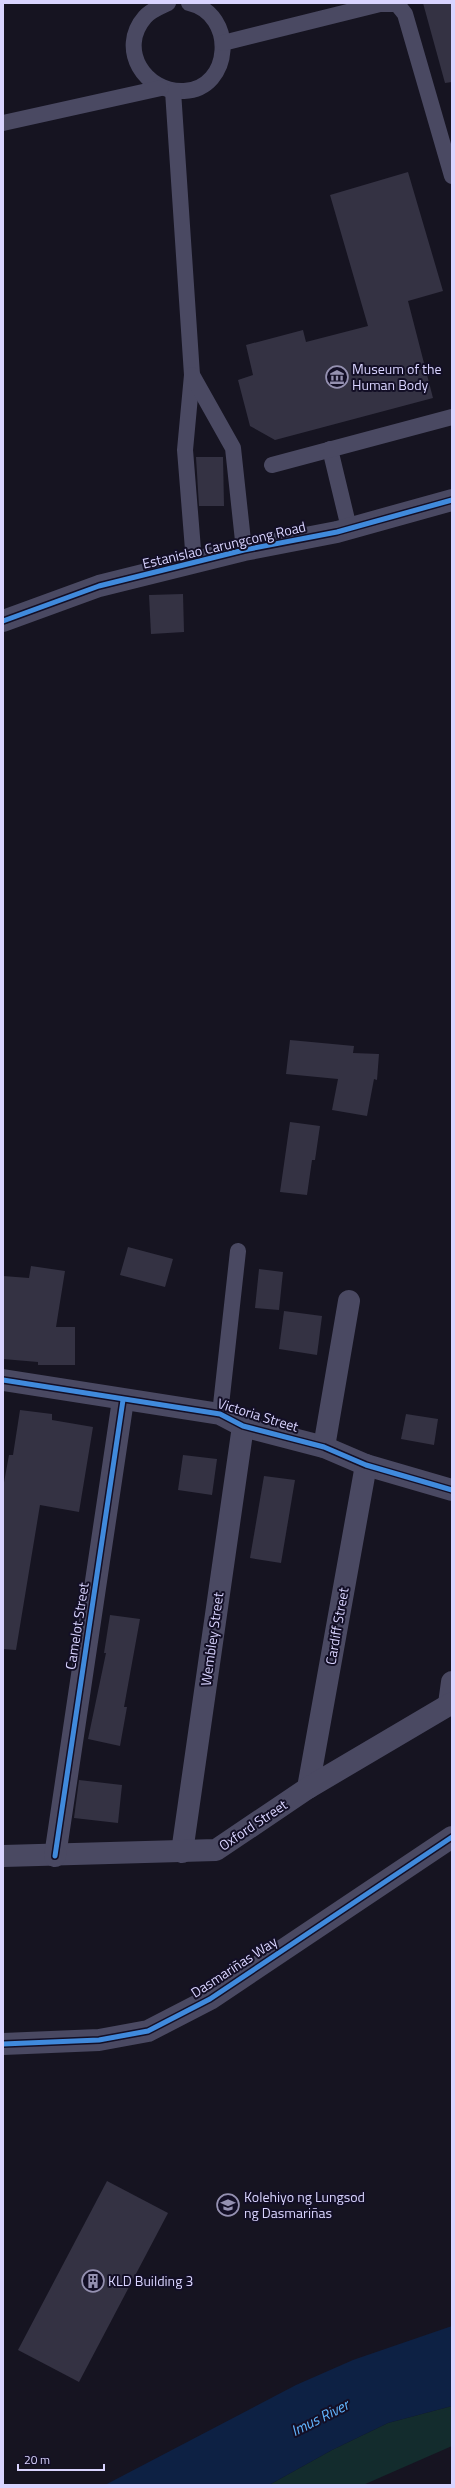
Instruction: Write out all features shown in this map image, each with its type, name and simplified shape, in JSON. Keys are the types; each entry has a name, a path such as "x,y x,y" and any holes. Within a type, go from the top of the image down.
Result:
{"street":[{"name":"Estanislao Carungcong Road","path":"3,621 99,586 244,550 349,528 452,500"},
{"path":"324,1447 349,1301"},
{"name":"Victoria Street","path":"3,1380 220,1414 243,1426 324,1447 366,1465 452,1490"},
{"name":"Camelot Street","path":"55,1856 124,1400"},
{"name":"Wembley Street","path":"182,1852 243,1426"},
{"name":"Cardiff Street","path":"308,1788 366,1465"},
{"path":"450,1704 452,1682"},
{"name":"Oxford Street","path":"3,1856 55,1856 216,1850 308,1788 450,1704"},
{"name":"Dasmariñas Way","path":"3,2044 99,2040 148,2031 210,1999 452,1837"}],"lane":[{"path":"167,89 149,80 141,70 136,58 134,44 137,30 144,18 155,8 168,3"},
{"path":"3,123 167,89 186,91 200,86 211,77 220,65 223,43 218,23 208,13 196,5 189,3"},
{"path":"223,43 380,4 397,4 404,14 452,176"},
{"path":"167,89 192,375 185,450 194,562"},
{"path":"192,375 233,448 244,550"},
{"path":"272,465 452,417"},
{"path":"330,449 349,528"},
{"path":"220,1414 238,1251"}],"green space":[{"path":"452,2406 452,2446 363,2485 269,2485 332,2450 388,2423"}],"water":[{"name":"Imus River","path":"452,2326 452,2406 388,2423 332,2450 269,2485 105,2485 296,2385 353,2360"}],"building":[{"path":"423,3 452,3 452,82 445,83"},
{"path":"408,172 443,291 408,301 433,398 275,440 250,426 238,380 253,375 246,345 303,330 306,342 368,326 330,195"},
{"path":"196,457 223,457 224,506 199,506"},
{"path":"183,594 184,632 151,634 149,595"},
{"path":"290,1040 354,1046 353,1053 379,1054 377,1080 374,1079 367,1116 332,1110 338,1079 286,1074"},
{"path":"290,1122 320,1126 315,1160 312,1160 307,1195 280,1192"},
{"path":"128,1247 173,1259 165,1287 120,1275"},
{"path":"31,1266 65,1271 56,1327 75,1327 75,1365 38,1365 38,1362 3,1359 3,1276 29,1278"},
{"path":"259,1269 283,1272 279,1310 255,1308"},
{"path":"284,1311 322,1316 317,1355 279,1349"},
{"path":"20,1410 52,1414 52,1420 93,1427 79,1512 40,1505 16,1650 3,1649 3,1488 9,1455 13,1455"},
{"path":"406,1414 438,1419 434,1445 401,1439"},
{"path":"183,1455 217,1459 212,1495 178,1490"},
{"path":"264,1476 295,1480 281,1563 250,1558"},
{"path":"110,1615 140,1619 124,1707 127,1707 120,1746 88,1739 106,1653 104,1653"},
{"path":"79,1780 122,1785 118,1823 74,1818"},
{"name":"KLD Building 3","path":"107,2181 168,2213 79,2382 18,2350"}],"cycle path":[{"path":"3,621 99,586 244,550 337,532 452,500"},
{"path":"3,1380 220,1414 243,1426 324,1447 366,1465 452,1490"},
{"path":"55,1856 123,1400"},
{"path":"3,2044 99,2040 148,2031 210,1999 452,1837"}],"place":[{"name":"Museum of the Human Body","path":"337,377"},
{"name":"Kolehiyo ng Lungsod ng Dasmariñas","path":"228,2205"},
{"name":"KLD Building 3","path":"93,2281"}]}
